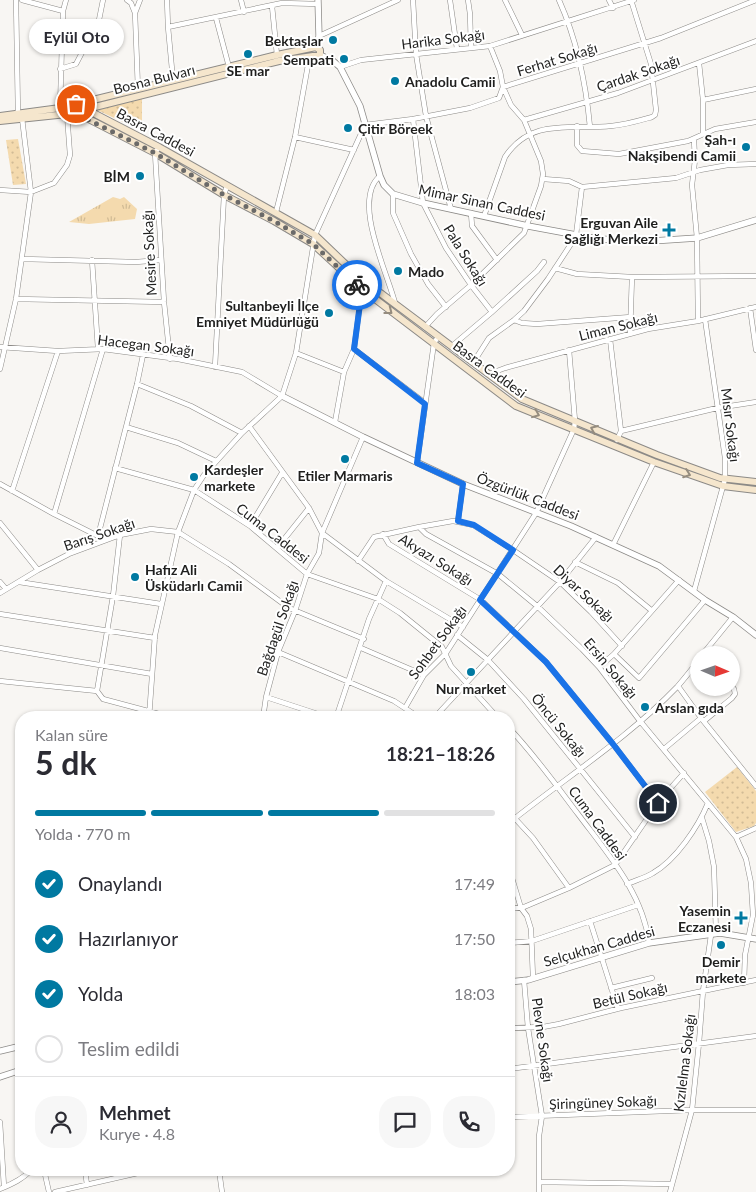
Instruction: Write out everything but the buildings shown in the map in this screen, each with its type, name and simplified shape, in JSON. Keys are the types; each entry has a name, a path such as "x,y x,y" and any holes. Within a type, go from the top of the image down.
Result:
{"main road":[{"name":"Bosna Bulvarı","path":"0,116 70,113 315,52"},
{"name":"Bosna Bulvarı","path":"0,121 278,54 315,52"},
{"name":"Basra Caddesi","path":"76,104 159,147 315,235 360,277 425,327 436,340 452,346 522,399 575,421 654,462 723,486 756,490"},
{"path":"70,113 76,104"},
{"name":"Basra Caddesi","path":"70,113 155,153 224,195 313,244 362,289 436,340 516,406 574,428 725,479 756,482"}],"street":[{"path":"0,368 3,347 16,299 31,192 20,116 16,0"},
{"path":"22,0 63,11"},
{"path":"0,190 31,192 54,184 68,165 70,155 70,113 60,108 63,11 66,0"},
{"path":"60,69 76,64 99,20 104,0"},
{"path":"127,0 131,3 135,13 138,89"},
{"path":"135,13 140,0"},
{"path":"167,0 173,80"},
{"path":"242,0 244,12"},
{"path":"319,36 396,0"},
{"path":"413,0 416,54 426,116 451,209"},
{"path":"450,0 457,49"},
{"path":"468,0 471,48"},
{"path":"505,0 522,35"},
{"path":"559,0 568,22 580,64 588,102 590,127"},
{"path":"609,0 613,8"},
{"path":"484,216 505,157 518,142 530,134 565,126 617,126 654,116 656,110 652,64 632,0"},
{"name":"Harika Sokağı","path":"340,67 361,60 490,46 613,8 632,0"},
{"name":"Ferhat Sokağı","path":"366,125 470,108 499,98 503,87 645,43 756,0"},
{"path":"168,27 272,6 282,1 318,2 319,36 315,52 308,65 295,137 276,212"},
{"path":"272,6 278,54"},
{"path":"216,18 229,67"},
{"name":"Çardak Sokağı","path":"524,120 588,102 654,80 756,41"},
{"path":"425,327 524,233 543,180 541,161 524,120 511,105 503,87 500,71 490,46"},
{"path":"315,52 333,61 340,67 360,106 380,176 384,185 393,194 392,213 428,284 446,307"},
{"path":"699,63 703,100 703,134"},
{"path":"703,100 756,89"},
{"name":"Pala Sokağı","path":"413,118 423,203 446,248 492,312"},
{"path":"577,126 578,145 582,151 619,154 694,140 715,129 756,122"},
{"path":"120,536 113,596 97,691 103,699 149,711 155,638 178,532 194,490 216,461 249,426 282,396 296,353 315,235 366,125"},
{"path":"295,137 354,150"},
{"path":"694,140 692,185 698,277 698,321"},
{"path":"155,153 159,147"},
{"name":"Mesire Sokağı","path":"155,153 164,302 170,359"},
{"path":"543,180 569,181 582,187 676,178 694,171 728,165 756,164"},
{"path":"380,176 371,189 371,220 378,252 395,304"},
{"path":"215,367 224,195 227,186"},
{"path":"473,363 489,338 524,311 555,268 576,234 582,187"},
{"name":"Mimar Sinan Caddesi","path":"393,194 423,203 598,239 652,240 696,238 756,220"},
{"path":"471,213 472,226 497,260"},
{"path":"23,259 136,262 161,260"},
{"path":"54,514 100,349 94,300 92,260"},
{"path":"452,346 492,312 544,262"},
{"path":"555,268 577,274 632,277 756,276"},
{"path":"630,334 632,277"},
{"path":"335,422 344,372 354,349 362,289"},
{"path":"16,299 164,302"},
{"name":"Liman Sokağı","path":"488,375 505,368 648,329 698,321 756,307"},
{"path":"750,308 756,350"},
{"path":"514,320 537,324 631,317"},
{"name":"Mısır Sokağı","path":"694,591 725,479 725,458 705,319"},
{"path":"610,339 621,431 616,442"},
{"path":"417,463 436,340"},
{"name":"Hacegan Sokağı","path":"3,347 58,351 100,349 170,359 242,372 282,396"},
{"path":"354,349 425,404"},
{"name":"Sohbet Sokağı","path":"405,708 424,676 446,653 536,513 574,428 569,350"},
{"path":"12,490 58,351"},
{"path":"296,353 344,372"},
{"path":"98,536 137,384 142,355"},
{"path":"137,384 191,406 242,434"},
{"name":"Özgürlük Caddesi","path":"282,396 463,484 571,526 659,566 756,635"},
{"path":"621,431 717,408 756,402"},
{"path":"249,426 308,508 322,533 386,581 463,626"},
{"path":"126,427 178,443 216,461"},
{"name":"Bağdagül Sokağı","path":"264,711 278,652 295,612 307,574 319,553 322,533 363,437"},
{"path":"613,545 654,462"},
{"name":"Cuma Caddesi","path":"115,468 194,490 250,526 307,574 378,599 400,613 442,646 451,666 491,711"},
{"path":"250,526 282,473"},
{"path":"458,521 463,484"},
{"path":"0,485 106,540"},
{"path":"277,548 308,508"},
{"name":"Diyar Sokağı","path":"419,526 446,521 458,521 474,525 560,582 622,646"},
{"path":"0,523 38,570"},
{"path":"358,561 372,539 383,534 419,526"},
{"name":"Ersin Sokağı","path":"419,526 426,534 498,574 537,606 599,667 640,721 736,837 750,870 753,915 744,961 744,983"},
{"name":"Barış Sokağı","path":"0,593 18,581 69,554 106,540 151,529 178,532 229,564 295,612 364,639"},
{"name":"Akyazı Sokağı","path":"383,534 390,544 480,600 546,662 658,803"},
{"path":"441,711 560,582 596,537"},
{"path":"575,562 618,583 651,610"},
{"path":"599,667 622,646 651,610 679,580"},
{"path":"18,581 161,604"},
{"path":"339,711 364,639 369,619 386,581"},
{"path":"0,582 6,589"},
{"path":"614,654 638,678 705,600"},
{"path":"0,614 155,638"},
{"path":"710,646 733,617"},
{"name":"Öncü Sokağı","path":"457,635 488,660 524,698 635,837"},
{"path":"0,648 152,674"},
{"path":"361,648 424,676"},
{"path":"278,652 394,701 410,711"},
{"path":"515,818 613,744 678,686 690,671"},
{"path":"0,680 97,691"},
{"path":"678,686 702,720 756,786"},
{"path":"664,749 734,696"},
{"path":"266,697 309,711"},
{"name":"Cuma Caddesi","path":"515,735 557,786 616,865 638,905 647,928 649,943"},
{"path":"515,908 521,908 569,888 616,865 658,803 684,773"},
{"path":"628,884 654,873 676,854 702,818 708,803"},
{"name":"Kızılelma Sokağı","path":"670,1192 692,1110 703,991 714,934 714,867 702,818"},
{"path":"515,820 533,838 569,888"},
{"path":"736,837 756,828"},
{"path":"515,890 521,908 527,916 532,941 533,978"},
{"path":"515,942 532,941 638,905"},
{"path":"590,921 618,1009"},
{"name":"Selçukhan Caddesi","path":"515,981 533,978 649,943 714,934 756,939"},
{"path":"611,988 652,978"},
{"name":"Plevne Sokağı","path":"524,980 528,1028 542,1116 539,1136 539,1192"},
{"name":"Betül Sokağı","path":"515,1028 559,1024 618,1009 756,980"},
{"path":"515,1068 756,1036"},
{"path":"0,1051 15,1047"},
{"path":"0,1077 15,1072"},
{"name":"Şiringüney Sokağı","path":"515,1117 692,1110 756,1110"},
{"path":"0,1122 2,1188 25,1176"},
{"path":"45,1176 49,1192"},
{"path":"86,1176 87,1185"},
{"path":"55,1192 125,1176"},
{"path":"220,1176 222,1192"},
{"path":"539,1182 672,1184"}],"green space":[{"path":"142,98 142,131 97,110"},
{"path":"18,139 26,184 13,185 6,140"},
{"path":"113,197 120,199 124,197 137,209 135,219 89,224 69,222"},
{"path":"737,767 756,791 756,823 754,826 736,832 705,792"}],"way so far":[{"path":"76,104 72,108 73,112 155,153 224,195 313,244 357,285"}],"place":[{"name":"Bektaşlar","path":"333,40"},
{"name":"SE mar","path":"248,54"},
{"name":"Sempati","path":"344,59"},
{"name":"Anadolu Camii","path":"395,81"},
{"name":"Eylül Oto","path":"76,104"},
{"name":"Çitir Böreek","path":"348,128"},
{"name":"Şah-ı Nakşibendi Camii","path":"746,147"},
{"name":"BİM","path":"140,176"},
{"name":"Erguvan Aile Sağlığı Merkezi","path":"669,230"},
{"name":"Mado","path":"398,271"},
{"name":"Sultanbeyli İlçe Emniyet Müdürlüğü","path":"329,313"},
{"name":"Etiler Marmaris","path":"345,459"},
{"name":"Kardeşler markete","path":"194,477"},
{"name":"Hafız Ali Üsküdarlı Camii","path":"135,577"},
{"name":"Nur market","path":"471,672"},
{"name":"Arslan gıda","path":"645,707"},
{"name":"Yasemin Eczanesi","path":"741,918"},
{"name":"Demir markete","path":"721,945"}],"route":[{"path":"357,285 362,289 354,349 425,404 417,463 463,484 458,521 474,525 513,550 480,600 546,662 658,803"}]}
